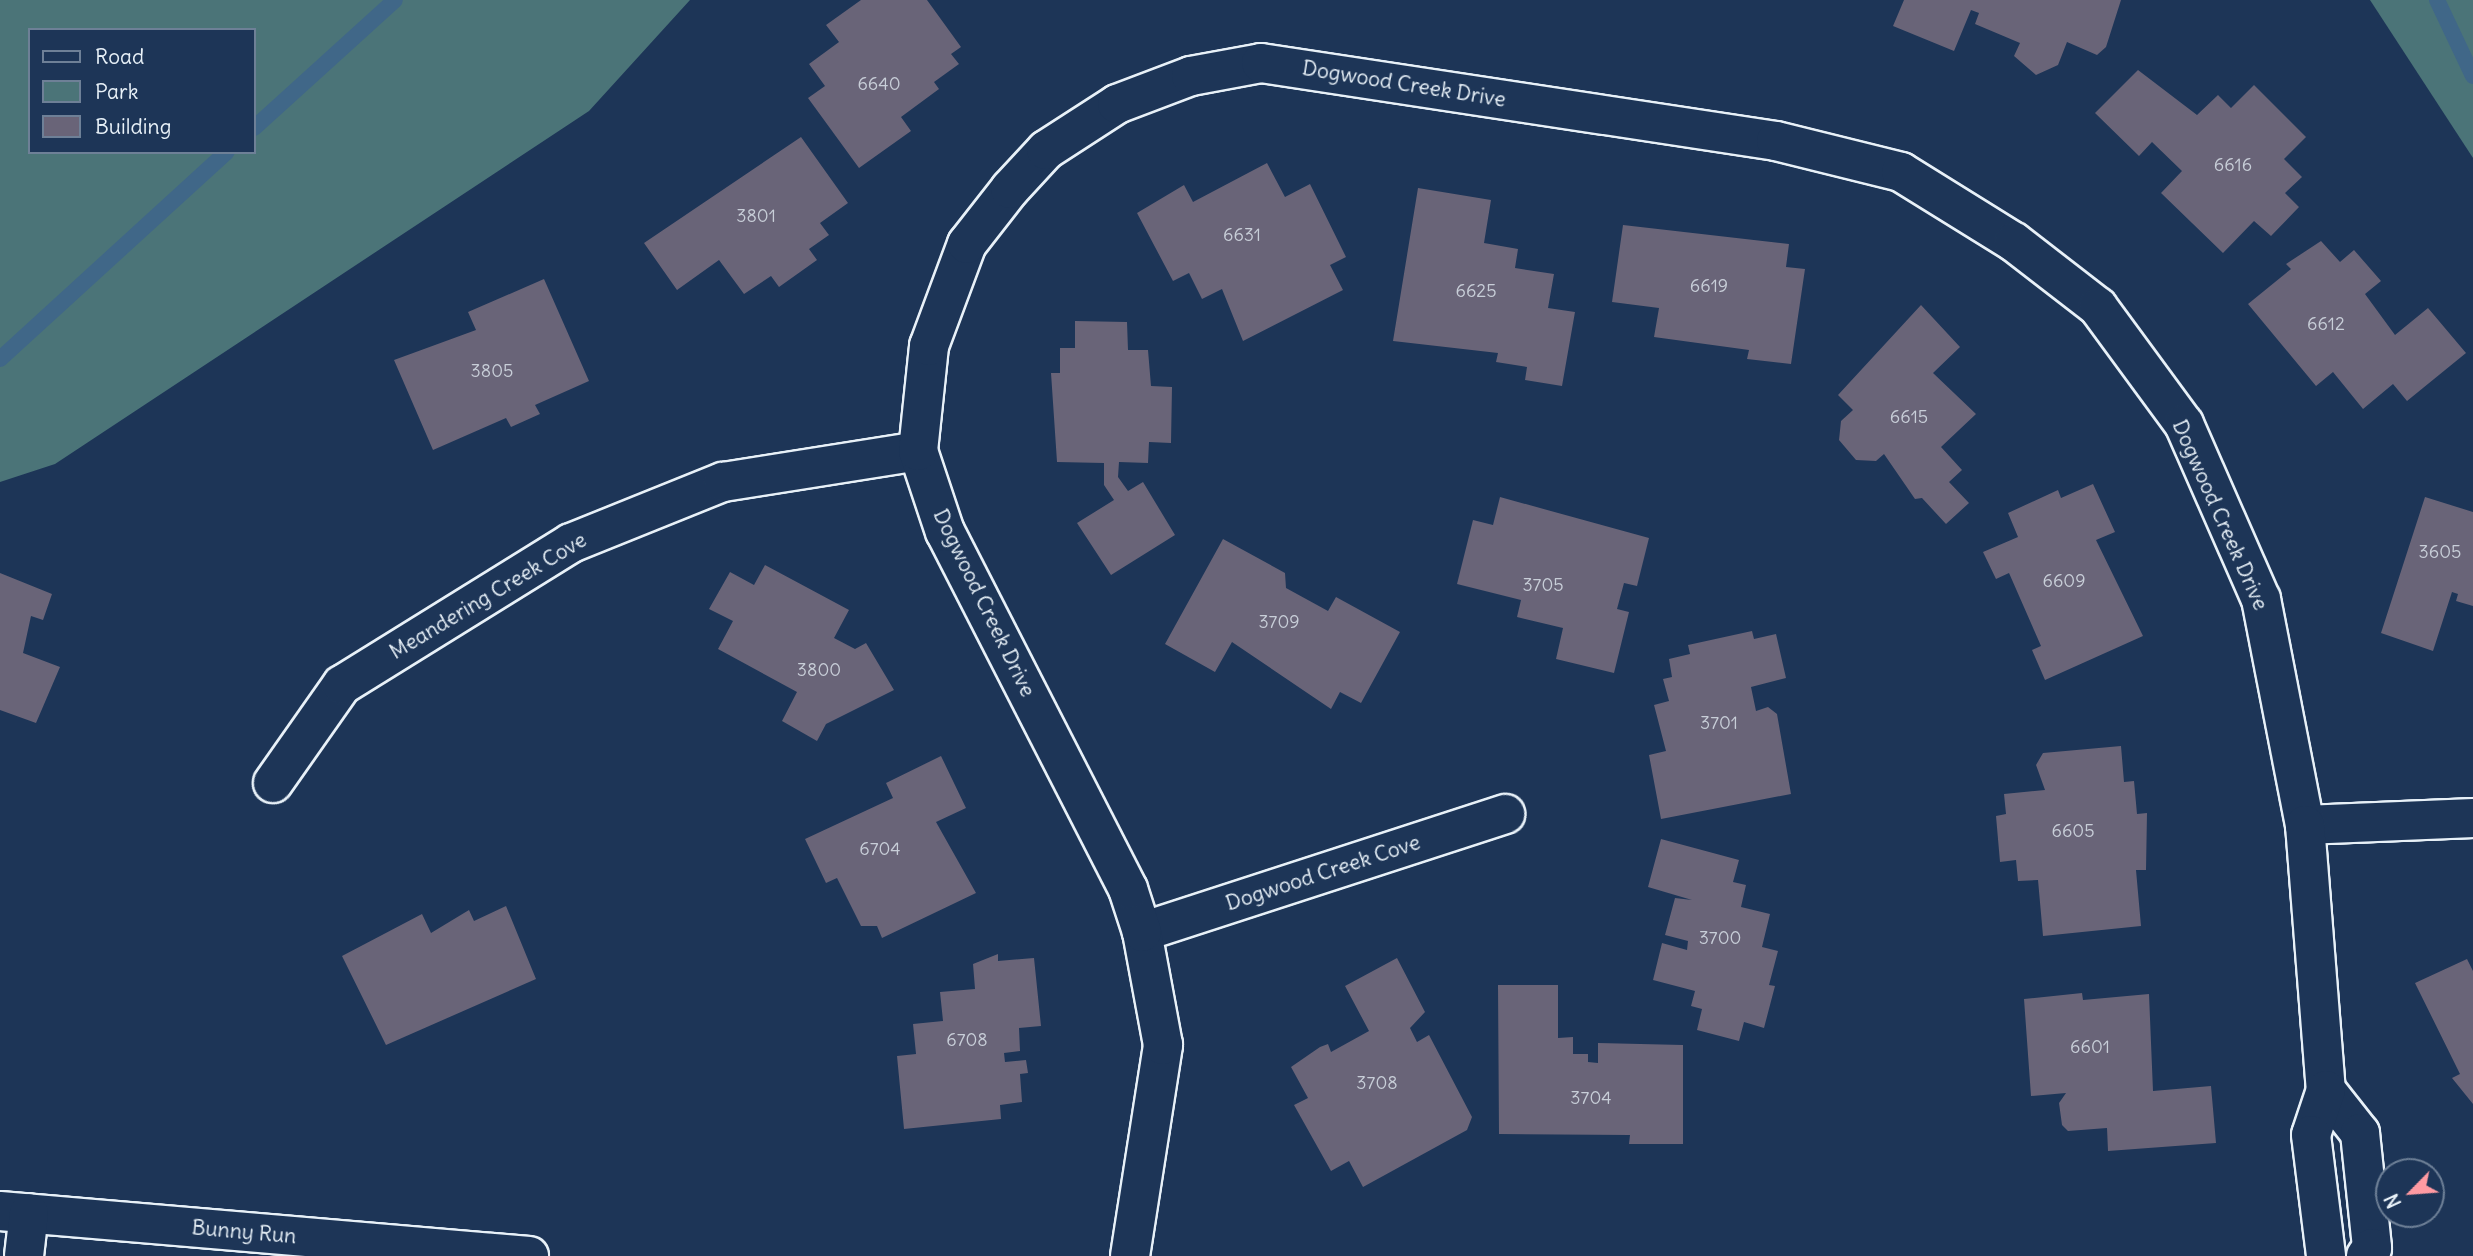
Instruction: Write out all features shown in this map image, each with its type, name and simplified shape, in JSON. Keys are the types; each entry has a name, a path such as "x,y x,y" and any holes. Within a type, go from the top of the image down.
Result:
{"street":[{"name":"Dogwood Creek Drive","path":"1130,1256 1163,1045 1142,932 1128,889 945,532 918,451 929,346 967,244 1046,150 1117,104 1191,76 1261,63 1776,141 1901,172 2014,242 2098,307 2184,424 2261,598 2305,825 2326,1090 2311,1135 2326,1256"},
{"name":"Meandering Creek Cove","path":"272,783 342,685 571,543 723,482 918,451"},
{"name":"Dogwood Creek Cove","path":"1142,932 1505,814"},
{"path":"2305,825 2473,818"},
{"path":"2326,1090 2360,1133 2372,1248 2366,1256"},
{"path":"15,1212 24,1256"},
{"name":"Bunny Run","path":"15,1212 529,1256"}],"green space":[{"path":"0,0 690,0 589,111 55,464 0,482"},
{"path":"2370,0 2473,0 2473,158"}],"building":[{"path":"861,0 927,0 961,47 951,54 959,64 934,82 939,89 901,117 911,131 859,168 808,98 825,86 809,64 839,42 826,25"},
{"path":"1904,0 2121,0 2106,47 2097,55 2067,42 2058,65 2036,75 2014,56 2020,43 1975,24 1979,13 1971,10 1954,51 1893,26"},
{"path":"2138,70 2197,115 2218,95 2231,108 2254,85 2306,137 2284,159 2302,177 2285,193 2299,207 2271,236 2254,221 2223,253 2161,193 2182,171 2152,142 2139,156 2095,113"},
{"path":"801,137 848,203 820,223 829,235 809,249 817,260 779,287 771,276 744,294 719,260 677,290 644,243"},
{"path":"1267,163 1285,197 1310,184 1346,257 1330,265 1343,290 1243,341 1222,289 1202,299 1189,273 1173,281 1137,213 1184,185 1193,202"},
{"path":"1418,188 1491,200 1484,243 1518,249 1515,268 1554,274 1548,308 1575,312 1562,386 1525,380 1527,367 1496,362 1498,353 1393,341"},
{"path":"1623,225 1789,244 1786,267 1805,269 1791,364 1747,359 1749,350 1654,337 1659,308 1612,302"},
{"path":"2321,241 2340,262 2354,250 2381,281 2365,294 2395,335 2428,308 2466,353 2407,401 2393,384 2363,409 2333,372 2316,386 2248,304 2291,269 2286,264"},
{"path":"544,279 589,381 535,405 540,414 511,427 506,418 433,450 394,360 476,330 468,312"},
{"path":"1921,305 1960,347 1933,373 1976,414 1941,447 1962,470 1949,482 1969,503 1946,524 1922,498 1915,499 1884,454 1876,461 1856,460 1839,440 1841,421 1853,410 1838,395"},
{"path":"1075,321 1127,322 1128,350 1148,350 1151,386 1172,387 1171,443 1149,442 1148,463 1119,462 1118,477 1128,491 1143,482 1175,535 1111,575 1077,523 1114,500 1104,485 1104,463 1057,462 1051,373 1060,373 1060,348 1075,348"},
{"path":"2093,484 2115,532 2096,540 2143,636 2045,680 2032,650 2041,646 2009,573 1996,579 1983,552 2018,537 2008,513 2058,490 2061,498"},
{"path":"1500,497 1649,538 1637,586 1624,583 1617,609 1629,612 1614,673 1556,659 1563,628 1517,617 1521,600 1457,584 1473,520 1493,525"},
{"path":"2425,497 2473,512 2473,606 2456,601 2458,594 2452,592 2433,651 2381,633"},
{"path":"1223,539 1285,573 1286,588 1328,611 1336,597 1400,632 1361,703 1340,692 1331,709 1232,642 1215,672 1165,644"},
{"path":"765,565 849,610 834,638 855,649 866,643 894,690 826,724 817,741 782,721 797,692 718,649 733,621 709,609 730,572 754,585"},
{"path":"0,573 52,594 43,620 31,616 23,653 60,667 36,723 0,710"},
{"path":"1752,631 1754,639 1776,634 1786,678 1751,687 1756,711 1768,707 1777,714 1791,794 1661,819 1649,755 1666,751 1654,705 1669,701 1663,679 1672,677 1669,659 1690,654 1688,645"},
{"path":"2121,746 2124,782 2134,781 2137,814 2147,813 2146,870 2136,870 2141,926 2043,936 2038,880 2018,881 2016,860 2000,862 1996,816 2006,814 2004,794 2045,790 2036,765 2043,753"},
{"path":"941,756 966,808 936,822 976,893 882,938 877,926 861,926 837,878 826,883 805,839 893,798 886,783"},
{"path":"1661,839 1739,860 1733,882 1746,885 1741,907 1770,914 1762,947 1778,951 1769,985 1775,986 1764,1028 1744,1022 1739,1041 1697,1030 1702,1009 1691,1006 1695,991 1653,980 1662,943 1687,950 1688,941 1665,935 1675,898 1692,900 1648,887"},
{"path":"506,906 536,979 386,1045 342,956 422,914 431,933 469,910 474,921"},
{"path":"998,954 998,961 1034,958 1041,1026 1019,1028 1020,1051 1004,1053 1005,1062 1026,1060 1028,1073 1020,1074 1022,1102 1000,1105 1001,1119 904,1129 897,1056 916,1054 913,1024 943,1021 940,992 975,989 973,964"},
{"path":"1397,958 1425,1012 1410,1028 1417,1042 1429,1035 1472,1117 1467,1130 1363,1187 1349,1161 1331,1171 1294,1105 1308,1098 1291,1067 1320,1047 1328,1044 1331,1052 1369,1031 1345,986"},
{"path":"2467,959 2473,971 2473,1104 2452,1078 2460,1074 2415,983"},
{"path":"1498,985 1558,985 1558,1038 1573,1037 1573,1054 1588,1054 1588,1062 1598,1063 1598,1043 1683,1045 1683,1144 1629,1144 1630,1135 1499,1134"},
{"path":"2082,993 2083,1000 2149,994 2153,1091 2211,1086 2216,1143 2108,1151 2107,1128 2068,1131 2062,1125 2059,1103 2066,1093 2031,1096 2024,999"}],"waterway":[{"path":"256,126 395,0"},
{"path":"2437,0 2473,76"},
{"path":"0,359 225,154"}]}
